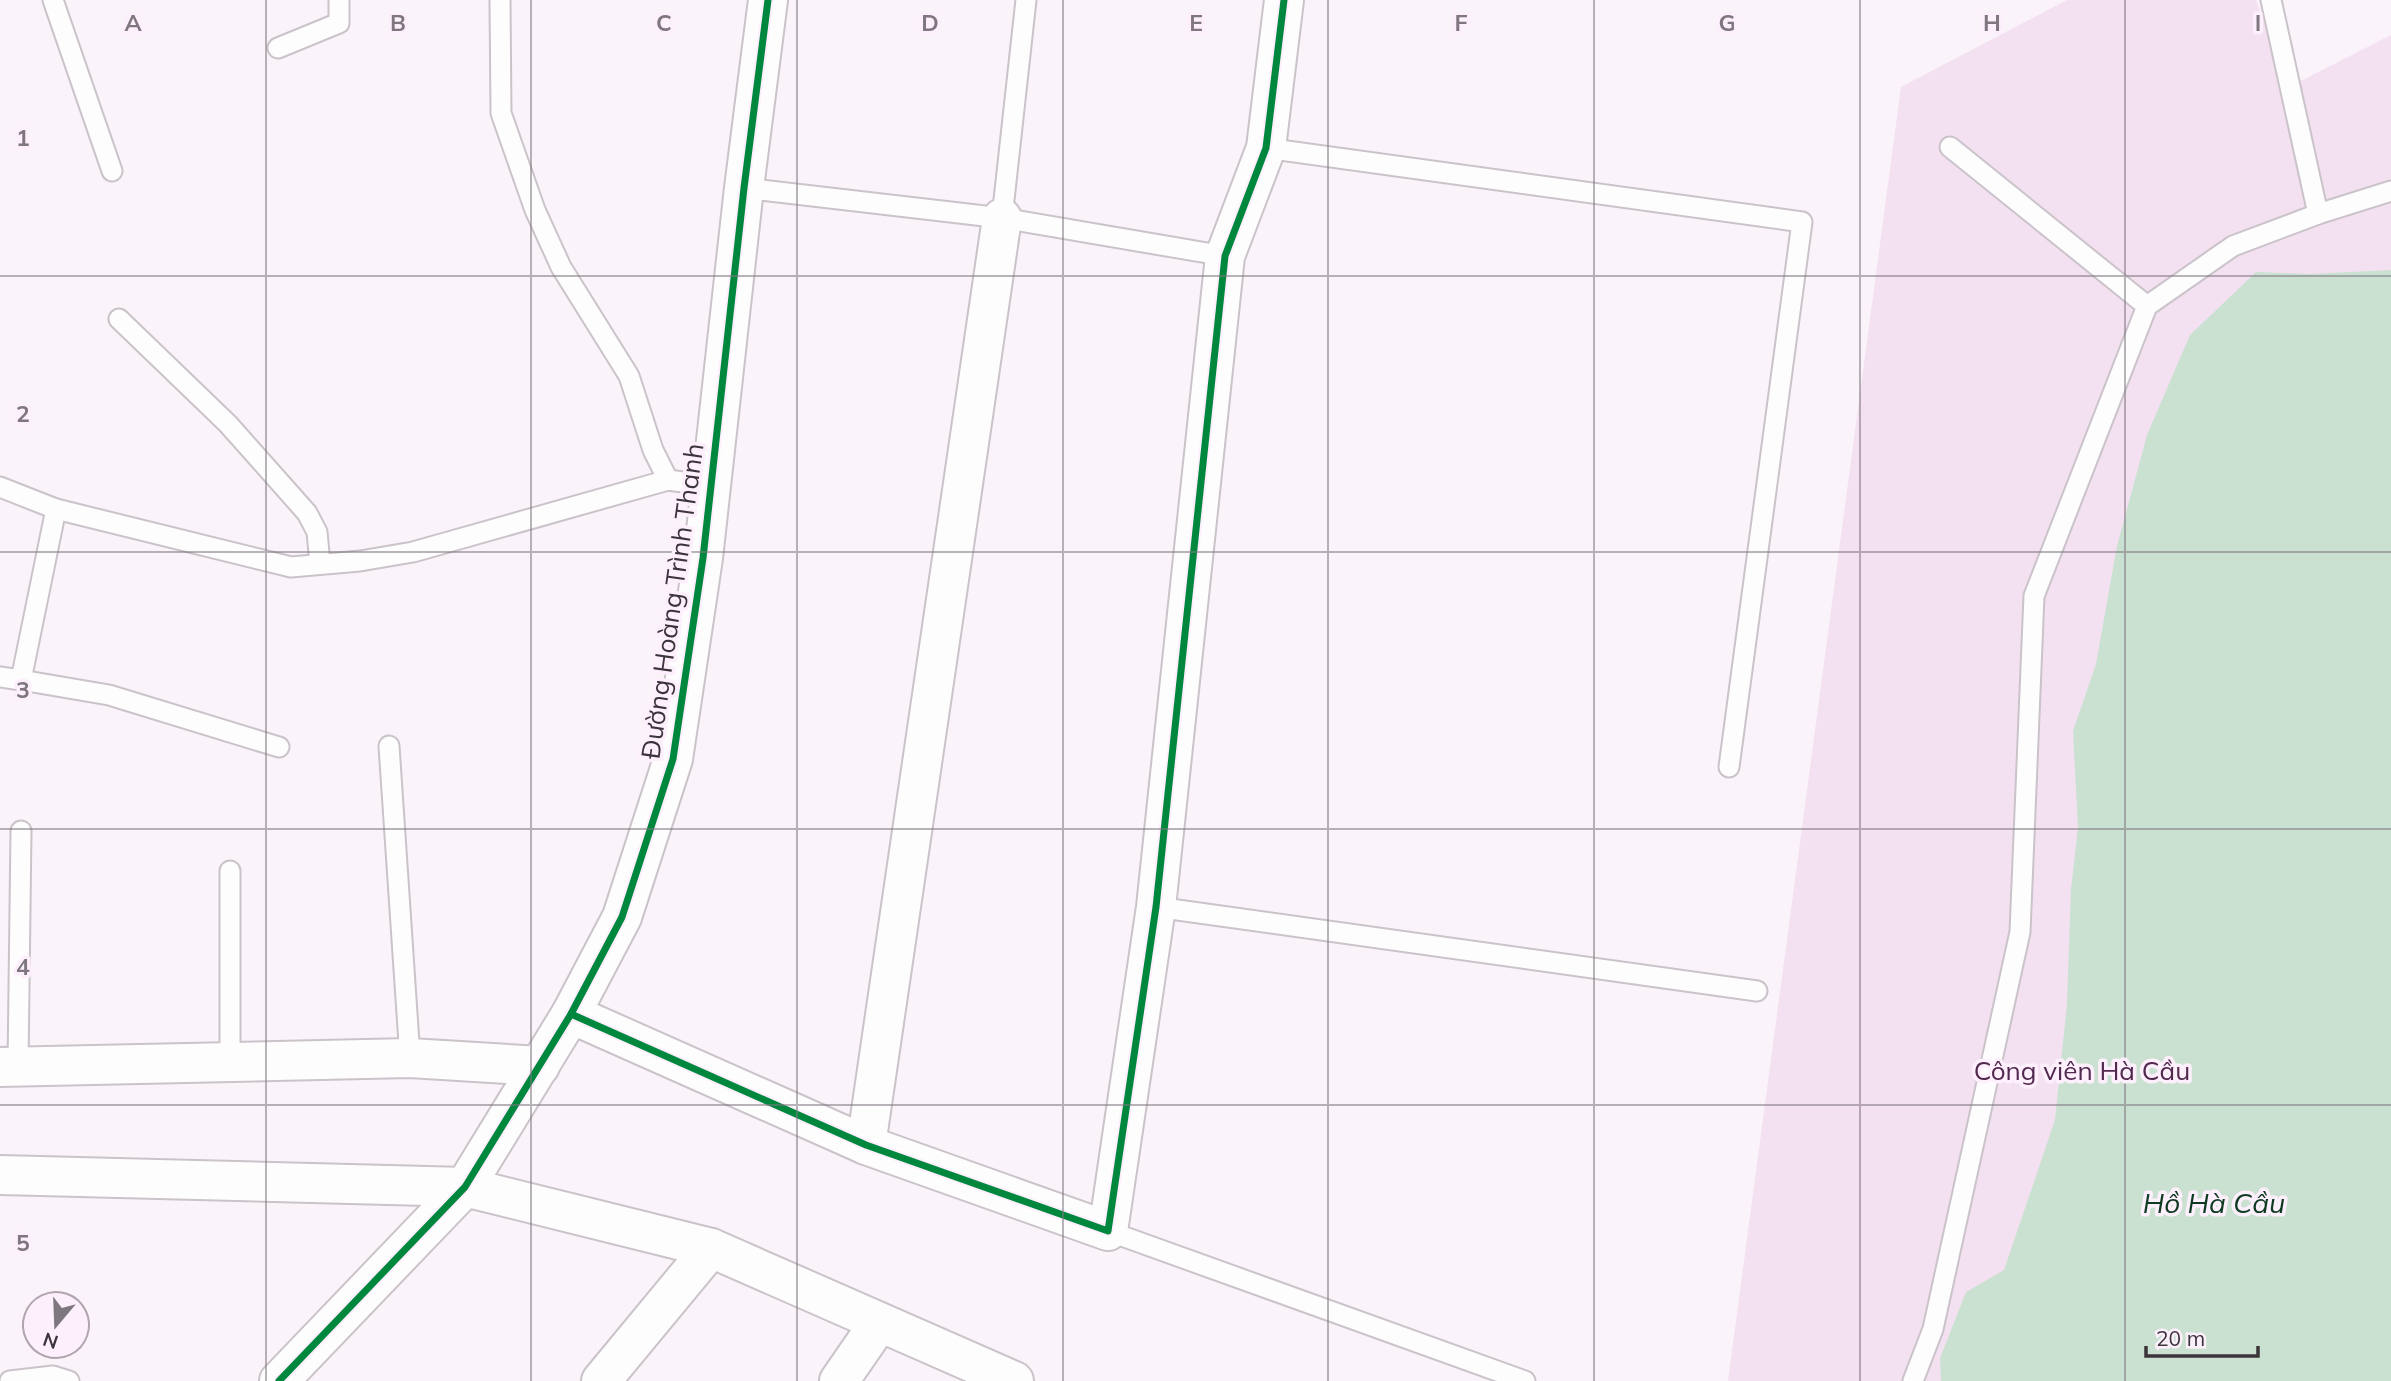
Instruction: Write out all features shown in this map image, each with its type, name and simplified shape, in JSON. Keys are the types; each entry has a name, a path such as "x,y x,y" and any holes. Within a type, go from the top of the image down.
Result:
{"street":[{"name":"Đường Hoàng Trình Thanh","path":"279,1381 465,1187 571,1014 622,917 673,759 712,486 744,188 768,0"},
{"path":"571,1014 866,1145 1108,1231 1156,907 1226,256 1266,148 1284,0"},
{"path":"866,1145 1002,218"},
{"path":"9,1066 410,1058 540,1066"},
{"path":"0,1175 465,1187 711,1248 1014,1381"},
{"path":"601,1381 711,1248"},
{"path":"839,1381 879,1324"}],"lane":[{"path":"53,0 112,171"},
{"path":"278,48 340,23 339,0"},
{"path":"500,0 501,113 505,125 535,210 561,267 629,376 653,450 668,480"},
{"path":"1002,218 1026,0"},
{"path":"2270,0 2318,214"},
{"path":"1950,147 2147,306"},
{"path":"1266,148 1802,222 1729,767"},
{"path":"744,188 1002,218 1226,256"},
{"path":"1913,1381 1933,1329 2020,932 2034,596 2147,306 2233,246 2318,214 2391,191"},
{"path":"118,319 228,424 307,513 317,532 320,564"},
{"path":"0,487 56,509 291,567 360,561 413,552 668,480 712,486"},
{"path":"21,680 56,509"},
{"path":"0,677 109,695 279,747"},
{"path":"389,746 410,1058"},
{"path":"9,1066 22,831"},
{"path":"230,871 230,1063"},
{"path":"1156,907 1757,991"},
{"path":"1108,1231 1525,1381"},
{"path":"10,1381 53,1376 69,1381"}],"green space":[{"name":"Công viên Hà Cầu","path":"2067,0 2256,0 2289,87 2391,35 2391,1381 1728,1381 1901,87"}],"water":[{"name":"Hồ Hà Cầu","path":"2391,270 2391,1381 1941,1381 1940,1358 1966,1292 2004,1270 2055,1120 2067,1004 2071,889 2078,828 2073,731 2096,664 2117,546 2147,435 2190,335 2256,272 2311,274"}],"cycle path":[{"path":"279,1381 465,1187 571,1014 622,917 673,759 703,558 768,0"},
{"path":"571,1014 866,1145 1108,1231 1156,907 1225,256 1266,148 1284,0"}]}
